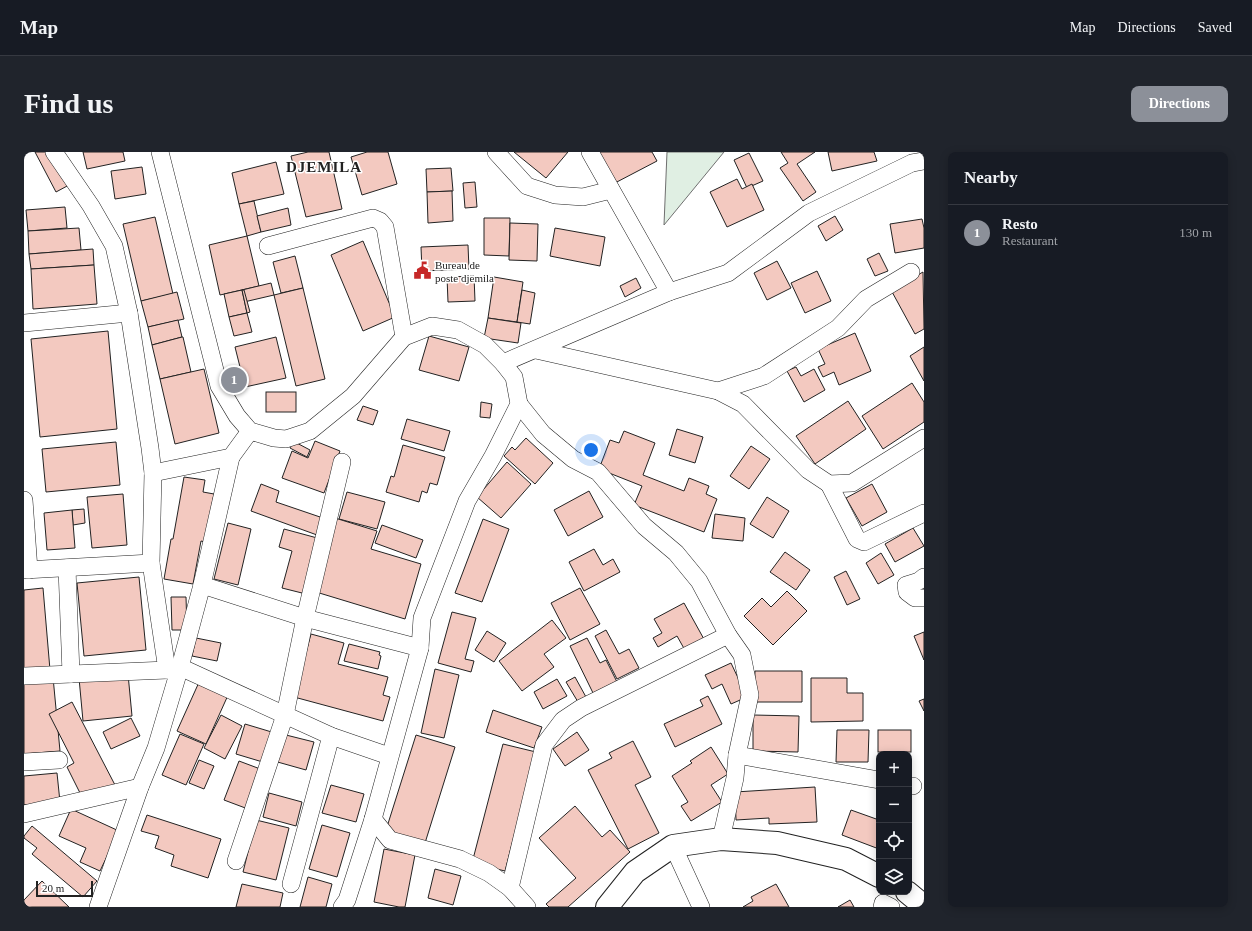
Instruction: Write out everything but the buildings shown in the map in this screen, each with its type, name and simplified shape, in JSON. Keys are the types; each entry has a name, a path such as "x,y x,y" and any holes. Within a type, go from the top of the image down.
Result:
{"main road":[{"path":"608,907 635,872 673,846 721,839 784,844 846,859 876,874"},
{"path":"911,895 924,906"}],"street":[{"path":"54,152 91,206 114,246 129,313 150,448 153,473 151,563 173,668"},
{"path":"160,152 219,386 236,416 250,431 274,438 286,439 310,431 353,396 404,337 432,326 458,330 485,345 503,363 514,377 519,404 543,434 573,459 598,472 644,526 676,553 699,581 728,635 742,655 750,695 721,839"},
{"path":"496,152 527,186 555,195 583,197 611,190"},
{"path":"590,152 669,292"},
{"path":"503,363 669,292 728,273 809,213 912,163 924,161"},
{"path":"268,246 373,218 380,221 385,226 404,337"},
{"path":"718,391 764,376 838,328 866,299 911,272"},
{"path":"24,323 129,313"},
{"path":"536,350 718,391 743,404 808,470 829,484 857,538 864,542 924,512"},
{"path":"342,907 347,900 373,819 389,756 420,648 422,618 467,501 493,456 519,404"},
{"path":"98,907 140,787 156,748 173,668 202,585 231,457 250,431"},
{"path":"829,484 852,483 924,438"},
{"path":"153,473 231,457"},
{"path":"236,861 285,715 305,618 342,462"},
{"path":"24,509 27,570 151,563"},
{"path":"67,568 71,674"},
{"path":"924,577 919,581 906,585 907,592 915,598 924,598"},
{"path":"202,585 305,618 420,648"},
{"path":"510,888 544,745 563,720 581,708 728,635"},
{"path":"24,676 173,668 285,715 330,736 389,756"},
{"path":"291,884 330,736"},
{"path":"737,755 876,779"},
{"path":"24,762 59,760"},
{"path":"24,814 140,787"},
{"path":"373,819 390,840 460,860 489,873 510,888 527,907"},
{"path":"673,846 701,907"},
{"path":"882,907 883,903 891,907"}],"green space":[{"path":"667,152 724,152 664,225"}],"place":[{"name":"Bureau de poste djemila","path":"422,271"},
{"name":"Resto","path":"234,380"}],"district":[{"name":"DJEMILA","path":"324,167"}]}
